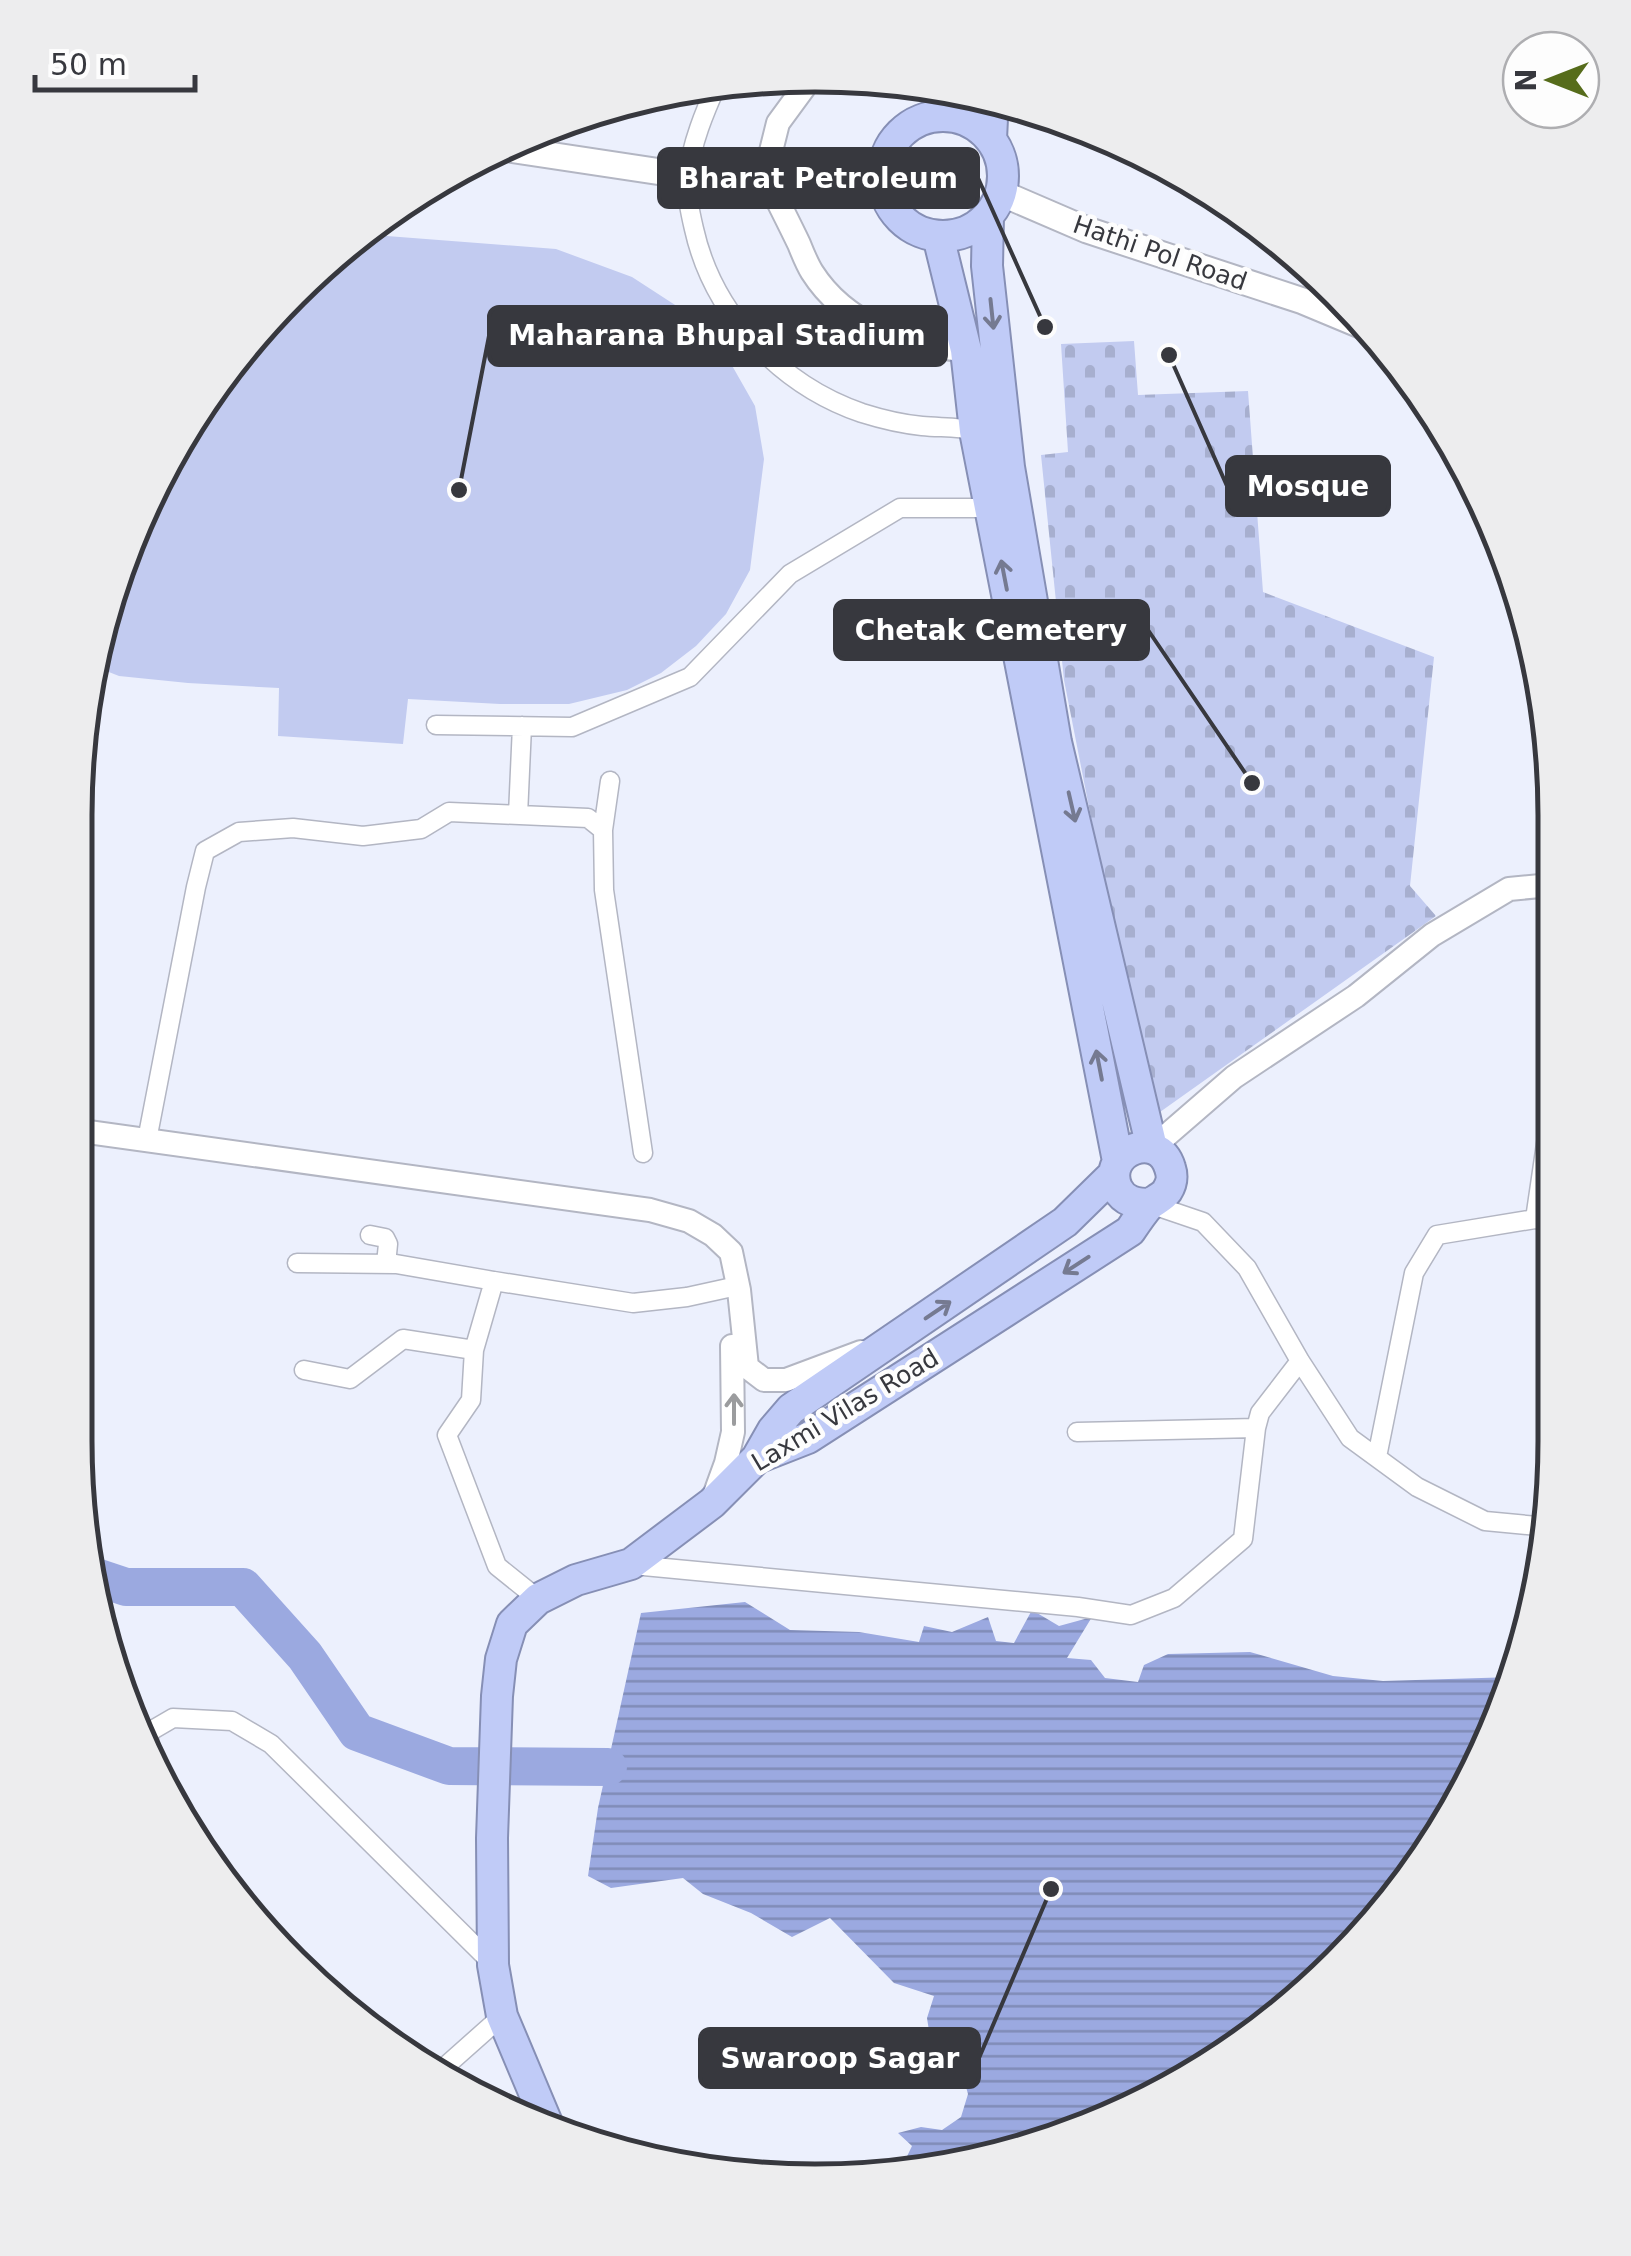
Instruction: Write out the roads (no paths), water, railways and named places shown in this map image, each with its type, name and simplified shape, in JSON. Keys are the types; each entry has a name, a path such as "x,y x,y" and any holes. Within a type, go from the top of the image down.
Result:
{"highway":[{"path":"942,104 900,134 886,159 884,189 890,203 909,226 938,236 965,232 994,205"},
{"path":"945,104 991,139 1004,174 994,205 987,266 1009,467 1004,508 1117,1188 1137,1204 1150,1204"},
{"path":"991,139 992,114"},
{"path":"757,1458 791,1409 1065,1222 1127,1152 1152,1148 1004,508 975,431 966,350 938,236"},
{"name":"Laxmi Vilas Road","path":"540,2108 502,2016 493,1965 495,1767 501,1660 512,1624 538,1599 576,1580 632,1564 712,1503 757,1458 808,1438 1130,1230 1150,1204 1166,1194 1172,1176 1167,1159 1152,1148"}],"main road":[{"path":"530,152 688,176 883,174"},
{"name":"Hathi Pol Road","path":"994,205 1087,230 1338,316"}],"street":[{"path":"800,93 778,123 765,174 812,272 852,314 885,332 940,349 966,350"},
{"path":"709,101 688,176 688,207 706,267 734,318 777,364 830,400 890,421 975,431"},
{"path":"436,725 572,727 690,678 790,574 900,508 1004,508"},
{"path":"518,815 522,726"},
{"path":"610,781 603,830 604,890 643,1153"},
{"path":"147,1140 205,850 239,832 292,828 363,836 421,829 449,812 588,818 603,830"},
{"path":"1152,1148 1234,1077 1356,996 1432,935 1509,889 1538,886"},
{"path":"92,1132 650,1210 689,1221 731,1252 748,1367 764,1380 786,1380 900,1336"},
{"path":"1150,1204 1203,1222 1247,1268 1300,1362 1350,1438 1418,1487 1485,1521 1533,1526"},
{"path":"1377,1457 1414,1273 1437,1235 1538,1221"},
{"path":"370,1235 386,1238 386,1264"},
{"path":"712,1503 734,1432 728,1288 723,1256 713,1235"},
{"path":"297,1263 386,1264 634,1302 728,1288"},
{"path":"494,1281 474,1350 471,1400 447,1436 497,1566 538,1599"},
{"path":"304,1370 350,1379 403,1339 474,1350"},
{"path":"632,1564 1131,1615 1174,1598 1243,1540 1260,1413 1300,1362"},
{"path":"1077,1432 1256,1428"},
{"path":"153,1729 173,1718 232,1722 271,1744 493,1965"},
{"path":"448,2064 502,2016"}],"waterway":[{"path":"106,1580 126,1587 243,1587 305,1656 357,1732 449,1766 608,1767"}],"place":[{"name":"Bharat Petroleum","path":"1045,327"},
{"name":"Mosque","path":"1169,355"},
{"name":"Maharana Bhupal Stadium","path":"459,490"},
{"name":"Chetak Cemetery","path":"1252,783"},
{"name":"Swaroop Sagar","path":"1051,1889"}]}
